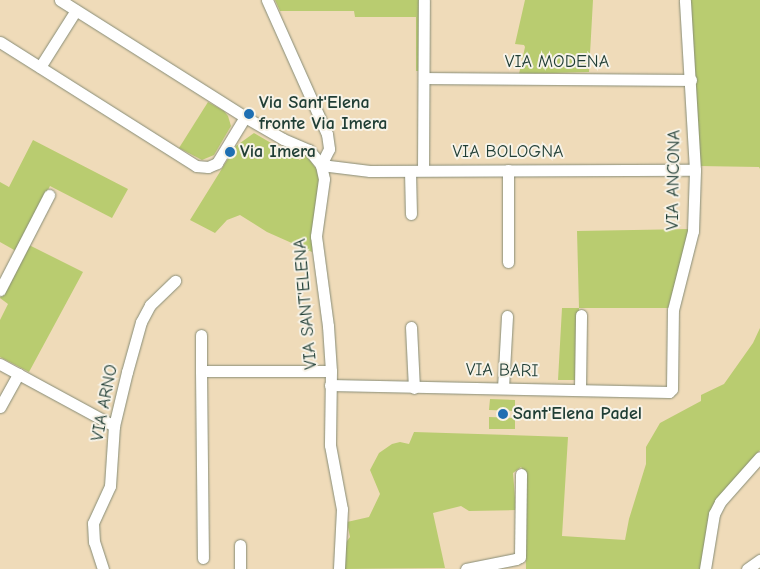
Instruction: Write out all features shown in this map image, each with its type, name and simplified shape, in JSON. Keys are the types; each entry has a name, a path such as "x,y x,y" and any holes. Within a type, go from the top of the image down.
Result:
{"street":[{"path":"60,0 245,117 283,139 310,150 321,165 329,149 327,134 267,0"},
{"path":"423,170 424,0"},
{"name":"VIA ANCONA","path":"672,389 673,310 694,231 695,170 685,0"},
{"path":"40,67 76,10"},
{"path":"0,42 196,166 208,167 217,162 245,117"},
{"name":"VIA MODENA","path":"424,78 691,80"},
{"name":"VIA BOLOGNA","path":"321,165 370,170 410,171 695,170"},
{"name":"VIA SANT'ELENA","path":"321,165 324,179 316,236 328,326 331,370 330,445 342,509 339,569"},
{"path":"508,170 508,262"},
{"path":"410,171 411,214"},
{"path":"0,290 49,195"},
{"name":"VIA ARNO","path":"104,569 92,531 93,523 110,486 114,426 141,322 150,306 174,281"},
{"path":"580,389 581,315"},
{"path":"502,388 507,316"},
{"path":"411,327 414,388"},
{"path":"201,335 203,558"},
{"path":"0,364 114,426"},
{"path":"201,372 331,370"},
{"path":"0,407 18,374"},
{"name":"VIA BARI","path":"330,385 669,392 672,389"},
{"path":"705,569 714,514 720,502 760,457"},
{"path":"521,474 521,569"},
{"path":"240,545 240,569"},
{"path":"466,569 516,559 520,556"},
{"path":"746,569 760,560"}],"green space":[{"path":"275,0 420,0 419,71 416,71 416,17 355,17 354,11 280,11"},
{"path":"525,0 593,0 589,72 519,74 525,47 524,45 515,44"},
{"path":"689,0 760,0 760,169 759,167 699,166"},
{"path":"208,102 224,111 228,116 231,126 214,155 202,160 179,148"},
{"path":"254,133 300,160 306,155 317,170 319,178 312,252 267,232 240,215 227,220 215,233 190,220 236,146"},
{"path":"33,140 128,189 112,218 50,186 16,251 0,242 0,182 9,187"},
{"path":"690,229 668,308 579,308 577,231"},
{"path":"27,244 83,272 29,372 0,357 0,320 8,304 0,298"},
{"path":"562,308 579,308 575,380 558,380"},
{"path":"760,328 760,450 716,500 700,569 526,569 524,471 521,467 513,473 516,510 469,511 461,506 433,513 445,568 343,569 344,545 350,537 347,522 369,517 380,494 370,470 379,453 392,444 400,442 409,444 414,432 568,437 562,536 625,540 629,519 646,464 646,447 660,423 701,401 701,395 724,384 753,343"},
{"path":"490,399 515,400 515,411 489,410"},
{"path":"489,417 515,418 515,429 489,429"}],"place":[{"name":"Via Sant'Elena fronte Via Imera","path":"249,114"},
{"name":"Via Imera","path":"230,152"},
{"name":"Sant'Elena Padel","path":"503,414"}]}
